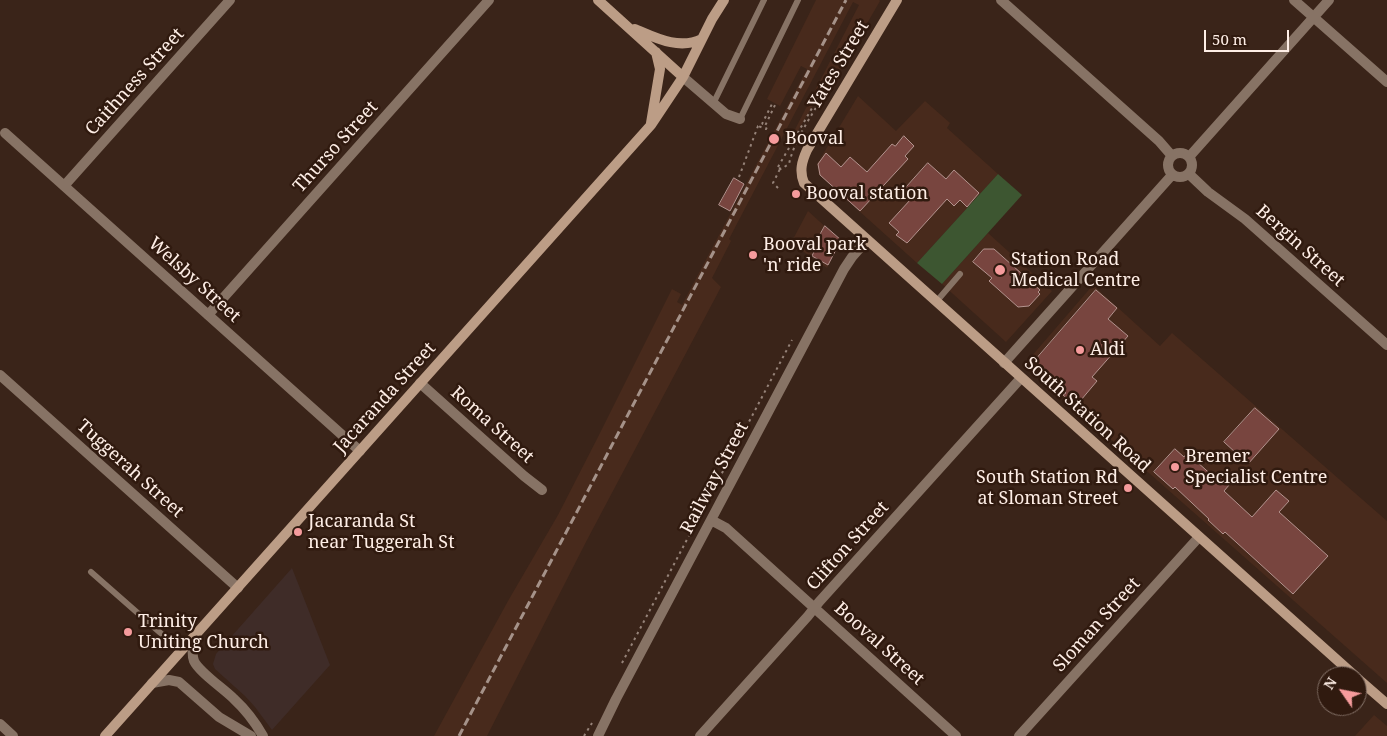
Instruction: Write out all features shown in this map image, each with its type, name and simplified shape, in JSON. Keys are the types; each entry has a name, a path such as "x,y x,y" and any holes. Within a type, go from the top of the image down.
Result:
{"street":[{"name":"Caithness Street","path":"64,186 230,0"},
{"name":"Thurso Street","path":"208,315 488,0"},
{"path":"598,0 713,104 726,114 740,119"},
{"name":"Jacaranda Street","path":"105,736 651,125 683,77 712,19 724,0"},
{"name":"Yates Street","path":"801,176 802,162 807,150 897,0"},
{"path":"1001,0 1159,141 1172,156"},
{"path":"1294,0 1387,82"},
{"path":"1189,157 1329,0"},
{"path":"627,25 661,40 684,44 697,42 702,39"},
{"path":"651,125 660,69 656,52"},
{"name":"Welsby Street","path":"5,133 360,450"},
{"path":"1180,153 1189,157 1192,166 1188,174 1181,177 1172,175 1167,165 1168,160 1172,156 1180,153"},
{"name":"Bergin Street","path":"1188,174 1208,192 1245,219 1387,345"},
{"path":"1004,363 1172,175"},
{"name":"South Station Road","path":"801,176 806,186 1344,666"},
{"name":"Railway Street","path":"598,736 844,269 867,240"},
{"name":"Tuggerah Street","path":"0,375 238,588"},
{"name":"Clifton Street","path":"700,736 1021,378"},
{"name":"Roma Street","path":"420,384 542,490"},
{"name":"Booval Street","path":"711,520 726,528 956,736"},
{"name":"Sloman Street","path":"1019,736 1199,537"},
{"path":"194,637 192,653 196,664 246,710 263,736"},
{"path":"152,683 169,680 179,682 219,717 251,736"},
{"name":"South Station Road","path":"1367,687 1387,704"},
{"path":"0,724 14,736"}],"lane":[{"path":"713,104 764,0"},
{"path":"740,119 798,0"},
{"path":"936,302 960,274"},
{"path":"91,572 181,652"}],"path":[{"path":"781,169 778,167 788,145 830,77 832,79 823,96 826,97"},
{"path":"778,188 773,183 781,169 788,164 795,144 821,99 818,97"},
{"path":"739,177 758,126 762,124 772,104 775,106 764,126 767,127 766,130 758,126"},
{"path":"622,664 792,340"},
{"path":"584,736 595,717"}],"shaded area":[{"path":"816,0 880,1 836,77 831,75 793,139 788,143 859,5 853,2 729,239 731,241 712,278 721,287 587,540 487,736 434,736 508,601 558,515 672,289 681,294 677,302 682,305 807,69 801,66 780,106 767,99"},
{"path":"858,96 896,131 925,101 950,123 947,128 998,174 917,263 819,175 817,164"},
{"path":"808,211 841,241 827,268 791,243"},
{"path":"988,233 1052,291 1006,342 942,284"},
{"path":"1093,285 1160,346 1172,333 1387,521 1387,683 1030,368 1030,358"},
{"path":"292,568 330,665 272,730 255,707 215,669 213,664 216,654"},
{"path":"1374,715 1387,726 1387,736 1355,736"}],"green space":[{"path":"998,174 1022,195 942,284 917,263"}],"building":[{"path":"904,136 914,146 905,156 908,159 860,211 820,175 818,164 826,153 841,167 850,157 867,172 892,144 895,146"},
{"path":"928,163 946,179 954,170 979,193 967,207 960,200 954,206 947,199 907,243 896,235 899,232 889,223 911,199 903,191"},
{"path":"734,178 744,184 730,211 719,205"},
{"path":"825,226 841,240 828,265 812,256 816,247 814,246"},
{"name":"Station Road Medical Centre","path":"984,249 994,249 1040,290 1038,292 1040,294 1029,306 1018,307 989,281 992,278 973,262"},
{"name":"Aldi","path":"1096,290 1117,308 1108,319 1128,336 1092,377 1097,381 1076,406 1063,395 1066,393 1032,364"},
{"path":"1255,408 1279,429 1248,464 1224,442"},
{"path":"1175,449 1184,457 1187,453 1215,478 1218,473 1230,484 1224,491 1252,517 1276,490 1289,501 1279,512 1328,556 1293,594 1225,532 1223,534 1175,487 1173,489 1154,472"}],"railway":[{"path":"459,736 846,0"}],"place":[{"name":"Booval","path":"774,139"},
{"name":"Booval station","path":"796,194"},
{"name":"Booval park 'n' ride","path":"753,255"},
{"name":"Station Road Medical Centre","path":"1000,270"},
{"name":"Aldi","path":"1080,350"},
{"name":"Bremer Specialist Centre","path":"1175,467"},
{"name":"South Station Rd at Sloman Street","path":"1128,488"},
{"name":"Jacaranda St near Tuggerah St","path":"298,532"},
{"name":"Trinity Uniting Church","path":"128,632"}]}
